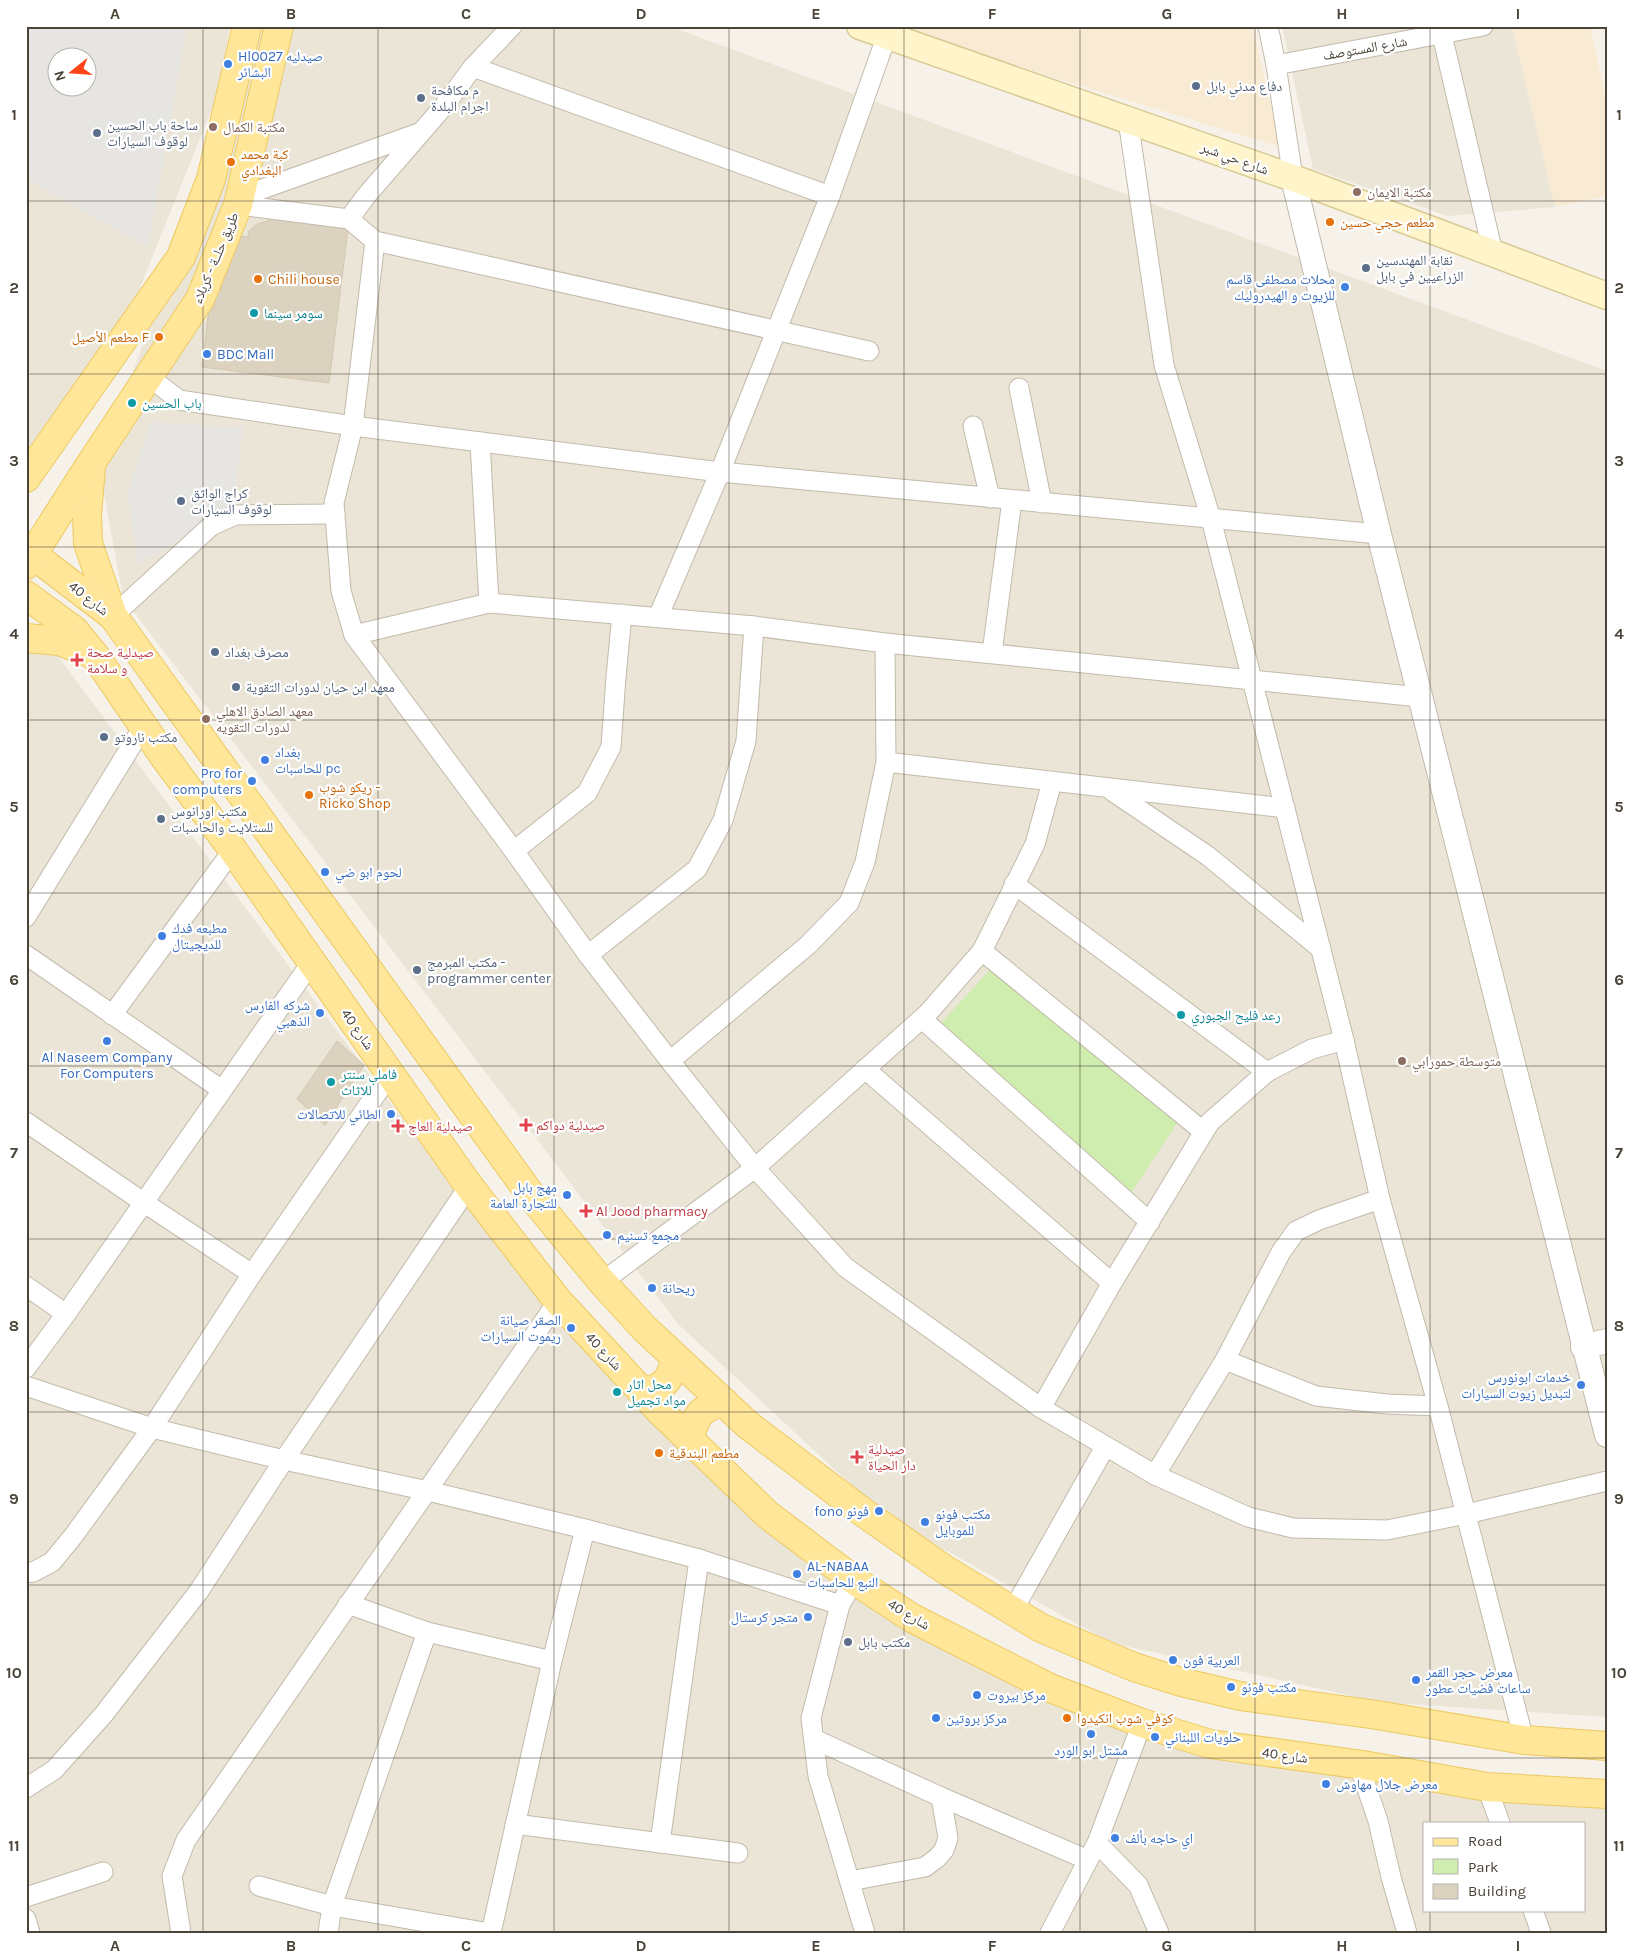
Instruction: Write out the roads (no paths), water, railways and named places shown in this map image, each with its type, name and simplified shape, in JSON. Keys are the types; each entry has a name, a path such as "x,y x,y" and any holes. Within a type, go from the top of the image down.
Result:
{"main road":[{"path":"26,478 181,257 211,179 247,26"},
{"name":"طريق حلــة - كربلاء","path":"28,557 200,299 239,201 279,26"},
{"name":"شارع حي شبر","path":"860,26 886,31 1293,178 1607,296"},
{"path":"91,463 87,507 88,543 113,616"},
{"name":"شارع 40","path":"28,557 113,616 533,1198 602,1282 644,1328 748,1425 864,1513 944,1569 1041,1628 1134,1667 1181,1682 1240,1696 1377,1715 1524,1740 1607,1746"},
{"name":"شارع 40","path":"26,595 74,630 96,657 143,727 233,850 470,1186 558,1301 643,1393 768,1515 854,1580 912,1618 1050,1688 1142,1723 1210,1744 1359,1765 1487,1787 1607,1794"},
{"path":"26,638 60,641 96,657"},
{"path":"643,1393 656,1389 667,1382 677,1359"},
{"path":"689,1439 694,1421 700,1412 711,1405 724,1402"}],"street":[{"path":"349,219 366,196 444,106 472,67 512,26"},
{"path":"1268,26 1276,65 1293,178 1379,534 1607,1436"},
{"name":"شارع المستوصف","path":"1276,65 1441,30 1482,26"},
{"path":"1441,30 1493,253"},
{"path":"658,617 720,472 830,196 886,31"},
{"path":"472,67 830,196"},
{"path":"1128,120 1164,365 1211,519 1344,1040 1380,1199 1438,1406 1524,1740"},
{"path":"239,201 420,133"},
{"path":"239,201 349,219 375,241 869,351"},
{"path":"375,241 353,426 334,503 341,591 354,635 514,851 588,955 670,1061 755,1168 845,1267 1041,1408 1155,1476 1248,1517 1293,1528 1387,1530 1466,1514 1607,1481"},
{"path":"148,376 179,400 353,426 720,472 1379,534"},
{"path":"1019,388 1042,502"},
{"path":"972,426 990,498"},
{"path":"480,442 489,603"},
{"path":"992,653 1012,500"},
{"path":"113,616 211,526 235,515 335,514"},
{"path":"354,635 489,603 754,626 885,643 1420,697"},
{"path":"514,851 587,793 611,747 622,614"},
{"path":"588,955 697,869 723,820 746,741 754,626"},
{"path":"670,1061 808,945 849,903 865,862 886,762 885,643"},
{"path":"26,917 143,727"},
{"path":"886,762 1285,808"},
{"path":"602,1282 755,1168 922,1019 982,951 1035,844 1052,782"},
{"path":"1109,789 1208,856 1321,949"},
{"path":"112,1015 233,850"},
{"path":"1014,884 1266,1072"},
{"path":"982,951 1204,1132"},
{"path":"26,955 222,1090"},
{"path":"26,1368 66,1314 311,963"},
{"path":"922,1019 1150,1222"},
{"path":"1041,1408 1112,1283 1210,1122 1266,1072 1312,1049 1344,1040"},
{"path":"865,1070 1112,1283"},
{"path":"26,1573 33,1572 52,1562 74,1535 152,1428 252,1274 390,1074"},
{"path":"26,1122 252,1274"},
{"path":"26,1788 54,1770 104,1714 199,1591 284,1460 470,1186"},
{"path":"1155,1476 1225,1360 1281,1252 1296,1231 1319,1220 1380,1199"},
{"path":"26,1286 66,1314"},
{"path":"180,1933 172,1876 186,1840 558,1301"},
{"path":"1583,1347 1607,1341"},
{"path":"1225,1360 1316,1396 1388,1404 1438,1406"},
{"path":"26,1386 152,1428 585,1528 699,1559 840,1605"},
{"path":"1012,1612 1104,1447"},
{"path":"259,1886 332,1906 443,1929 490,1933 552,1661 585,1528"},
{"path":"660,1843 699,1559"},
{"path":"854,1580 840,1605 812,1718 818,1776 865,1933"},
{"path":"348,1604 427,1632 552,1661"},
{"path":"328,1933 332,1906 427,1632"},
{"path":"1050,1933 1097,1843 1142,1723"},
{"path":"814,1739 941,1797 1088,1860"},
{"path":"1359,1765 1378,1821 1407,1933"},
{"path":"1487,1787 1500,1822"},
{"path":"850,1881 925,1867 937,1858 944,1850 948,1838 941,1797"},
{"path":"515,1824 738,1853"},
{"path":"1097,1843 1138,1885 1159,1933"},
{"path":"26,1897 103,1872"},
{"path":"1533,1912 1541,1933"},
{"path":"26,1919 30,1933"}],"place":[{"name":"Hl0027 صيدليه البشائر","path":"228,64"},
{"name":"دفاع مدني بابل","path":"1196,86"},
{"name":"م مكافحة اجرام البلدة","path":"421,98"},
{"name":"مكتبة الكمال","path":"213,127"},
{"name":"ساحة باب الحسين لوقوف السيارات","path":"97,133"},
{"name":"كبة محمد البغدادي","path":"231,162"},
{"name":"مكتبة الايمان","path":"1357,192"},
{"name":"مطعم حجي حسين","path":"1330,222"},
{"name":"نقابة المهندسين الزراعيين في بابل","path":"1366,268"},
{"name":"Chili house","path":"258,279"},
{"name":"محلات مصطفى قاسم للزيوت و الهيدروليك","path":"1345,287"},
{"name":"سومر سينما","path":"254,313"},
{"name":"مطعم الأصيل F","path":"159,337"},
{"name":"BDC Mall","path":"207,354"},
{"name":"باب الحسين","path":"132,403"},
{"name":"كراج الواثق لوقوف السيارات","path":"181,501"},
{"name":"مصرف بغداد","path":"215,652"},
{"name":"صيدلية صحة و سلامة","path":"77,660"},
{"name":"معهد ابن حيان لدورات التقوية","path":"236,687"},
{"name":"معهد الصادق الاهلي لدورات التقويه","path":"206,719"},
{"name":"مكتب ناروتو","path":"104,737"},
{"name":"بغداد للحاسبات pc","path":"265,760"},
{"name":"Pro for computers","path":"252,781"},
{"name":"ريكو شوب - Ricko Shop","path":"309,795"},
{"name":"مكتب اورانوس للستلايت والحاسبات","path":"161,819"},
{"name":"لحوم ابو ضي","path":"325,872"},
{"name":"مطبعه فدك للديجيتال","path":"162,936"},
{"name":"مكتب المبرمج - programmer center","path":"417,970"},
{"name":"شركه الفارس الذهبي","path":"320,1013"},
{"name":"رعد فليح الجبوري","path":"1181,1015"},
{"name":"Al Naseem Company For Computers","path":"107,1041"},
{"name":"متوسطة حمورابي","path":"1402,1061"},
{"name":"فاملي سنتر للاثاث","path":"331,1082"},
{"name":"الطائي للاتصالات","path":"391,1114"},
{"name":"صيدلية دواكم","path":"526,1125"},
{"name":"صيدلية العاج","path":"398,1126"},
{"name":"مهج بابل للتجارة العامة","path":"567,1195"},
{"name":"Al Jood pharmacy","path":"586,1211"},
{"name":"مجمع تسنيم","path":"607,1235"},
{"name":"ريحانة","path":"652,1288"},
{"name":"الصقر صيانة ريموت السيارات","path":"571,1328"},
{"name":"خدمات ابونورس لتبديل زيوت السيارات","path":"1581,1385"},
{"name":"محل اثار مواد تجميل","path":"617,1392"},
{"name":"مطعم البندقية","path":"659,1453"},
{"name":"صيدلية دار الحياة","path":"857,1457"},
{"name":"fono فونو","path":"879,1511"},
{"name":"مكتب فونو للموبايل","path":"925,1522"},
{"name":"AL-NABAA النبع للحاسبات","path":"797,1574"},
{"name":"متجر كرستال","path":"808,1617"},
{"name":"مكتب بابل","path":"848,1642"},
{"name":"العربية فون","path":"1173,1660"},
{"name":"معرض حجر القمر ساعات فضيات عطور","path":"1416,1680"},
{"name":"مكتب فونو","path":"1231,1687"},
{"name":"مركز بيروت","path":"977,1695"},
{"name":"مركز بروتين","path":"936,1718"},
{"name":"كوفي شوب انكيدوا","path":"1067,1718"},
{"name":"مشتل ابو الورد","path":"1091,1734"},
{"name":"حلويات اللبناني","path":"1155,1737"},
{"name":"معرض جلال مهاوش","path":"1326,1784"},
{"name":"اي حاجه بألف","path":"1115,1838"}]}
